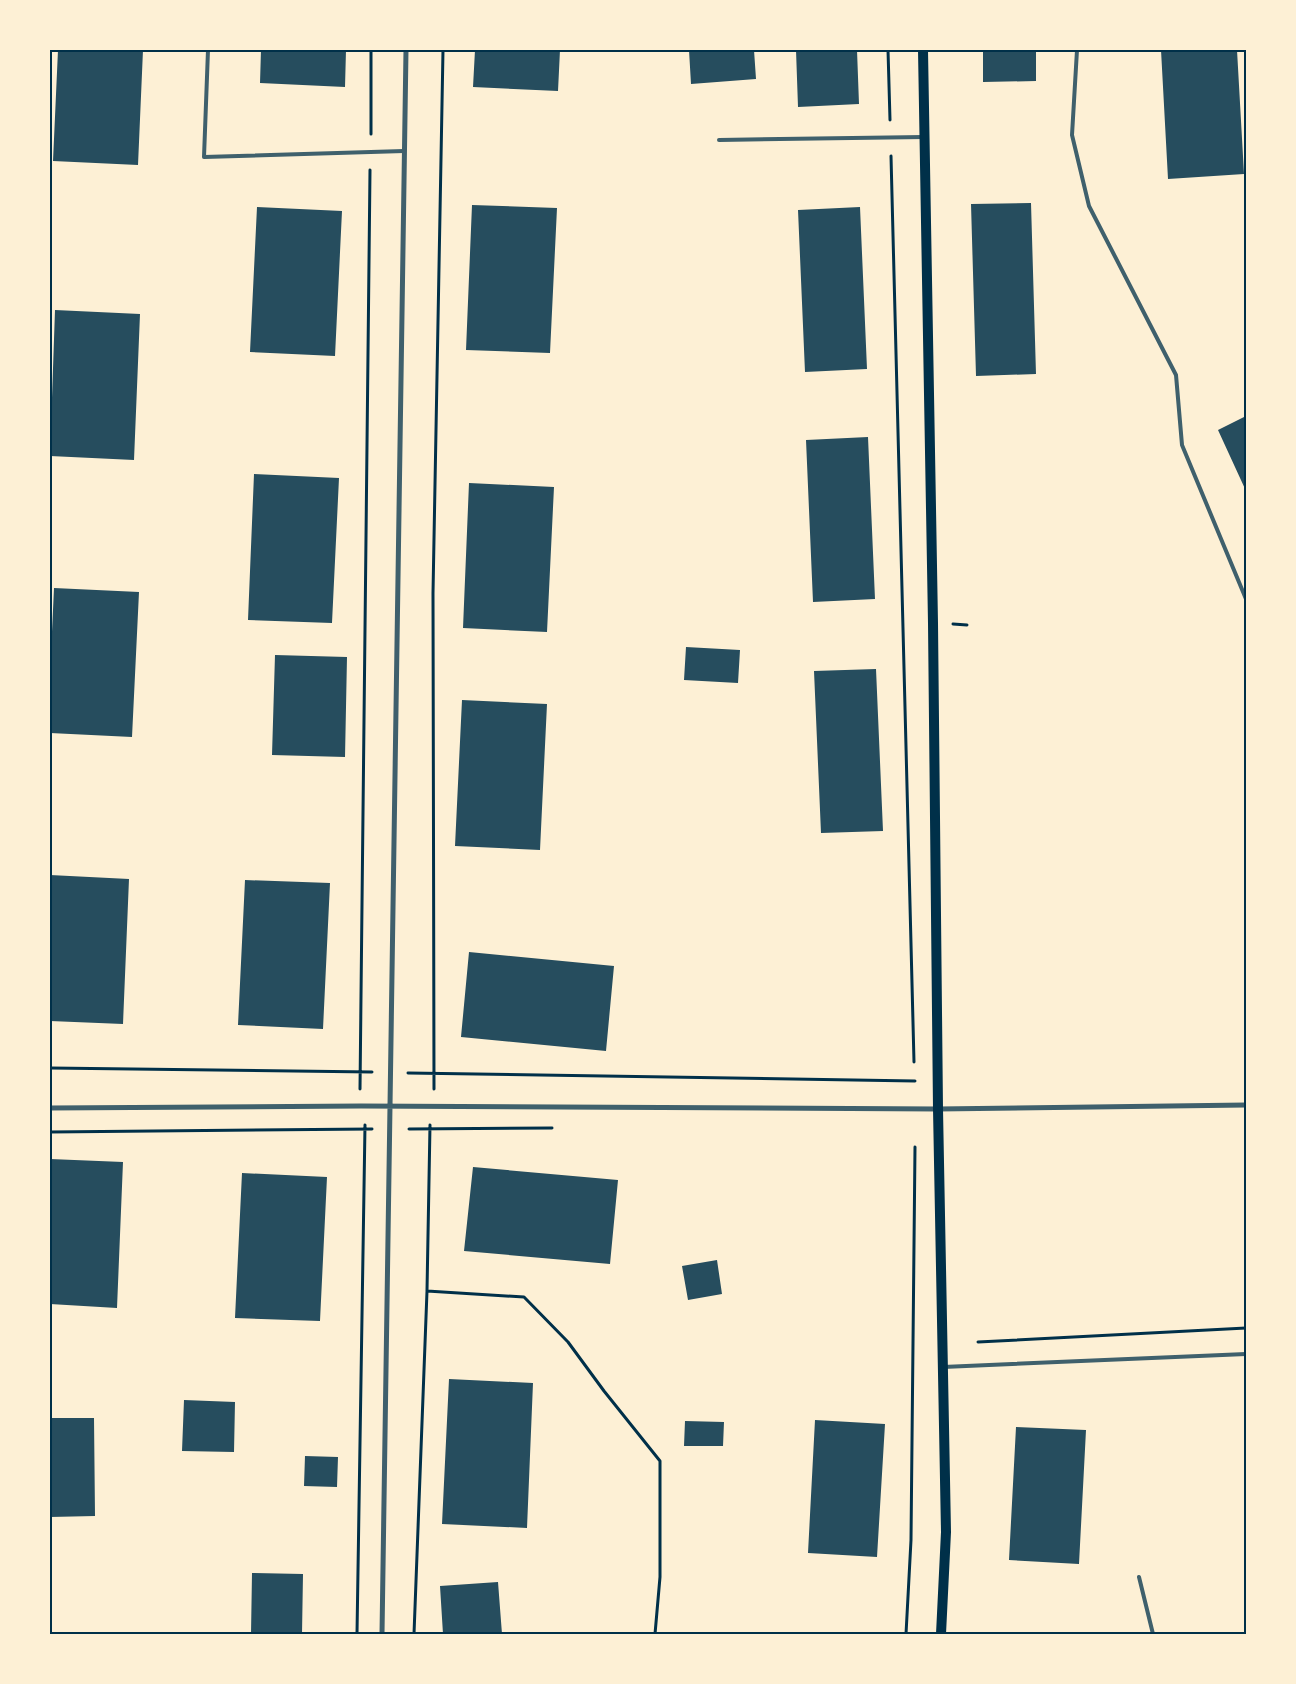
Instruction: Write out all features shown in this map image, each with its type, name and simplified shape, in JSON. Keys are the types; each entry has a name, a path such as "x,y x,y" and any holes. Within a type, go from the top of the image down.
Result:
{"main road":[{"path":"923,50 946,1532 941,1634"}],"street":[{"path":"382,1634 406,50"},
{"path":"50,1108 938,1108 1246,1105"}],"lane":[{"path":"208,50 204,158 404,151"},
{"path":"1077,50 1072,135 1090,206 1176,375 1182,445 1246,599"},
{"path":"719,140 924,137"},
{"path":"943,1367 1246,1354"},
{"path":"1139,1577 1152,1634"}],"path":[{"path":"50,1068 360,1072 371,50"},
{"path":"443,50 433,593 434,1072 914,1081 911,1108"},
{"path":"888,50 914,1071"},
{"path":"414,1634 427,1292 430,1128"},
{"path":"50,1132 366,1129 357,1634"},
{"path":"906,1634 911,1540 915,1146"},
{"path":"427,1292 524,1297 568,1342 604,1391 660,1460 660,1578 656,1634"},
{"path":"978,1342 1246,1328"}],"building":[{"path":"58,50 143,50 138,165 53,161"},
{"path":"261,50 346,50 345,87 260,83"},
{"path":"475,50 560,50 558,91 473,87"},
{"path":"689,50 754,50 756,79 691,84"},
{"path":"796,50 857,50 859,104 798,107"},
{"path":"983,50 1036,50 1036,81 983,82"},
{"path":"1161,50 1237,50 1244,174 1168,179"},
{"path":"1031,203 1036,374 976,376 971,204"},
{"path":"472,205 557,208 550,353 466,350"},
{"path":"257,207 342,211 335,356 250,352"},
{"path":"860,207 867,369 805,372 798,210"},
{"path":"55,310 140,314 134,460 50,456"},
{"path":"1246,416 1246,491 1218,430"},
{"path":"868,437 875,599 813,602 806,440"},
{"path":"254,474 339,478 332,623 248,620"},
{"path":"469,483 554,487 547,632 463,628"},
{"path":"54,588 139,592 132,737 50,733 50,675"},
{"path":"686,647 740,650 738,683 684,680"},
{"path":"275,655 347,657 345,757 272,755"},
{"path":"876,669 883,831 821,833 814,671"},
{"path":"462,700 547,704 540,850 455,846"},
{"path":"50,875 129,879 123,1024 50,1021"},
{"path":"245,880 330,883 323,1029 238,1025"},
{"path":"469,952 614,966 606,1051 461,1037"},
{"path":"50,1159 123,1162 117,1308 50,1304"},
{"path":"473,1167 618,1180 610,1264 464,1251"},
{"path":"242,1173 327,1177 320,1321 235,1318"},
{"path":"717,1260 722,1294 688,1300 682,1266"},
{"path":"449,1379 533,1383 527,1528 442,1524"},
{"path":"184,1400 235,1402 234,1452 182,1451"},
{"path":"50,1418 94,1418 95,1516 50,1517"},
{"path":"815,1420 885,1424 877,1557 808,1553"},
{"path":"685,1421 724,1422 723,1446 684,1446"},
{"path":"1016,1427 1086,1430 1079,1564 1009,1560"},
{"path":"305,1456 338,1457 337,1487 304,1486"},
{"path":"252,1573 303,1574 302,1634 251,1634"},
{"path":"498,1582 502,1634 443,1634 440,1586"}]}
